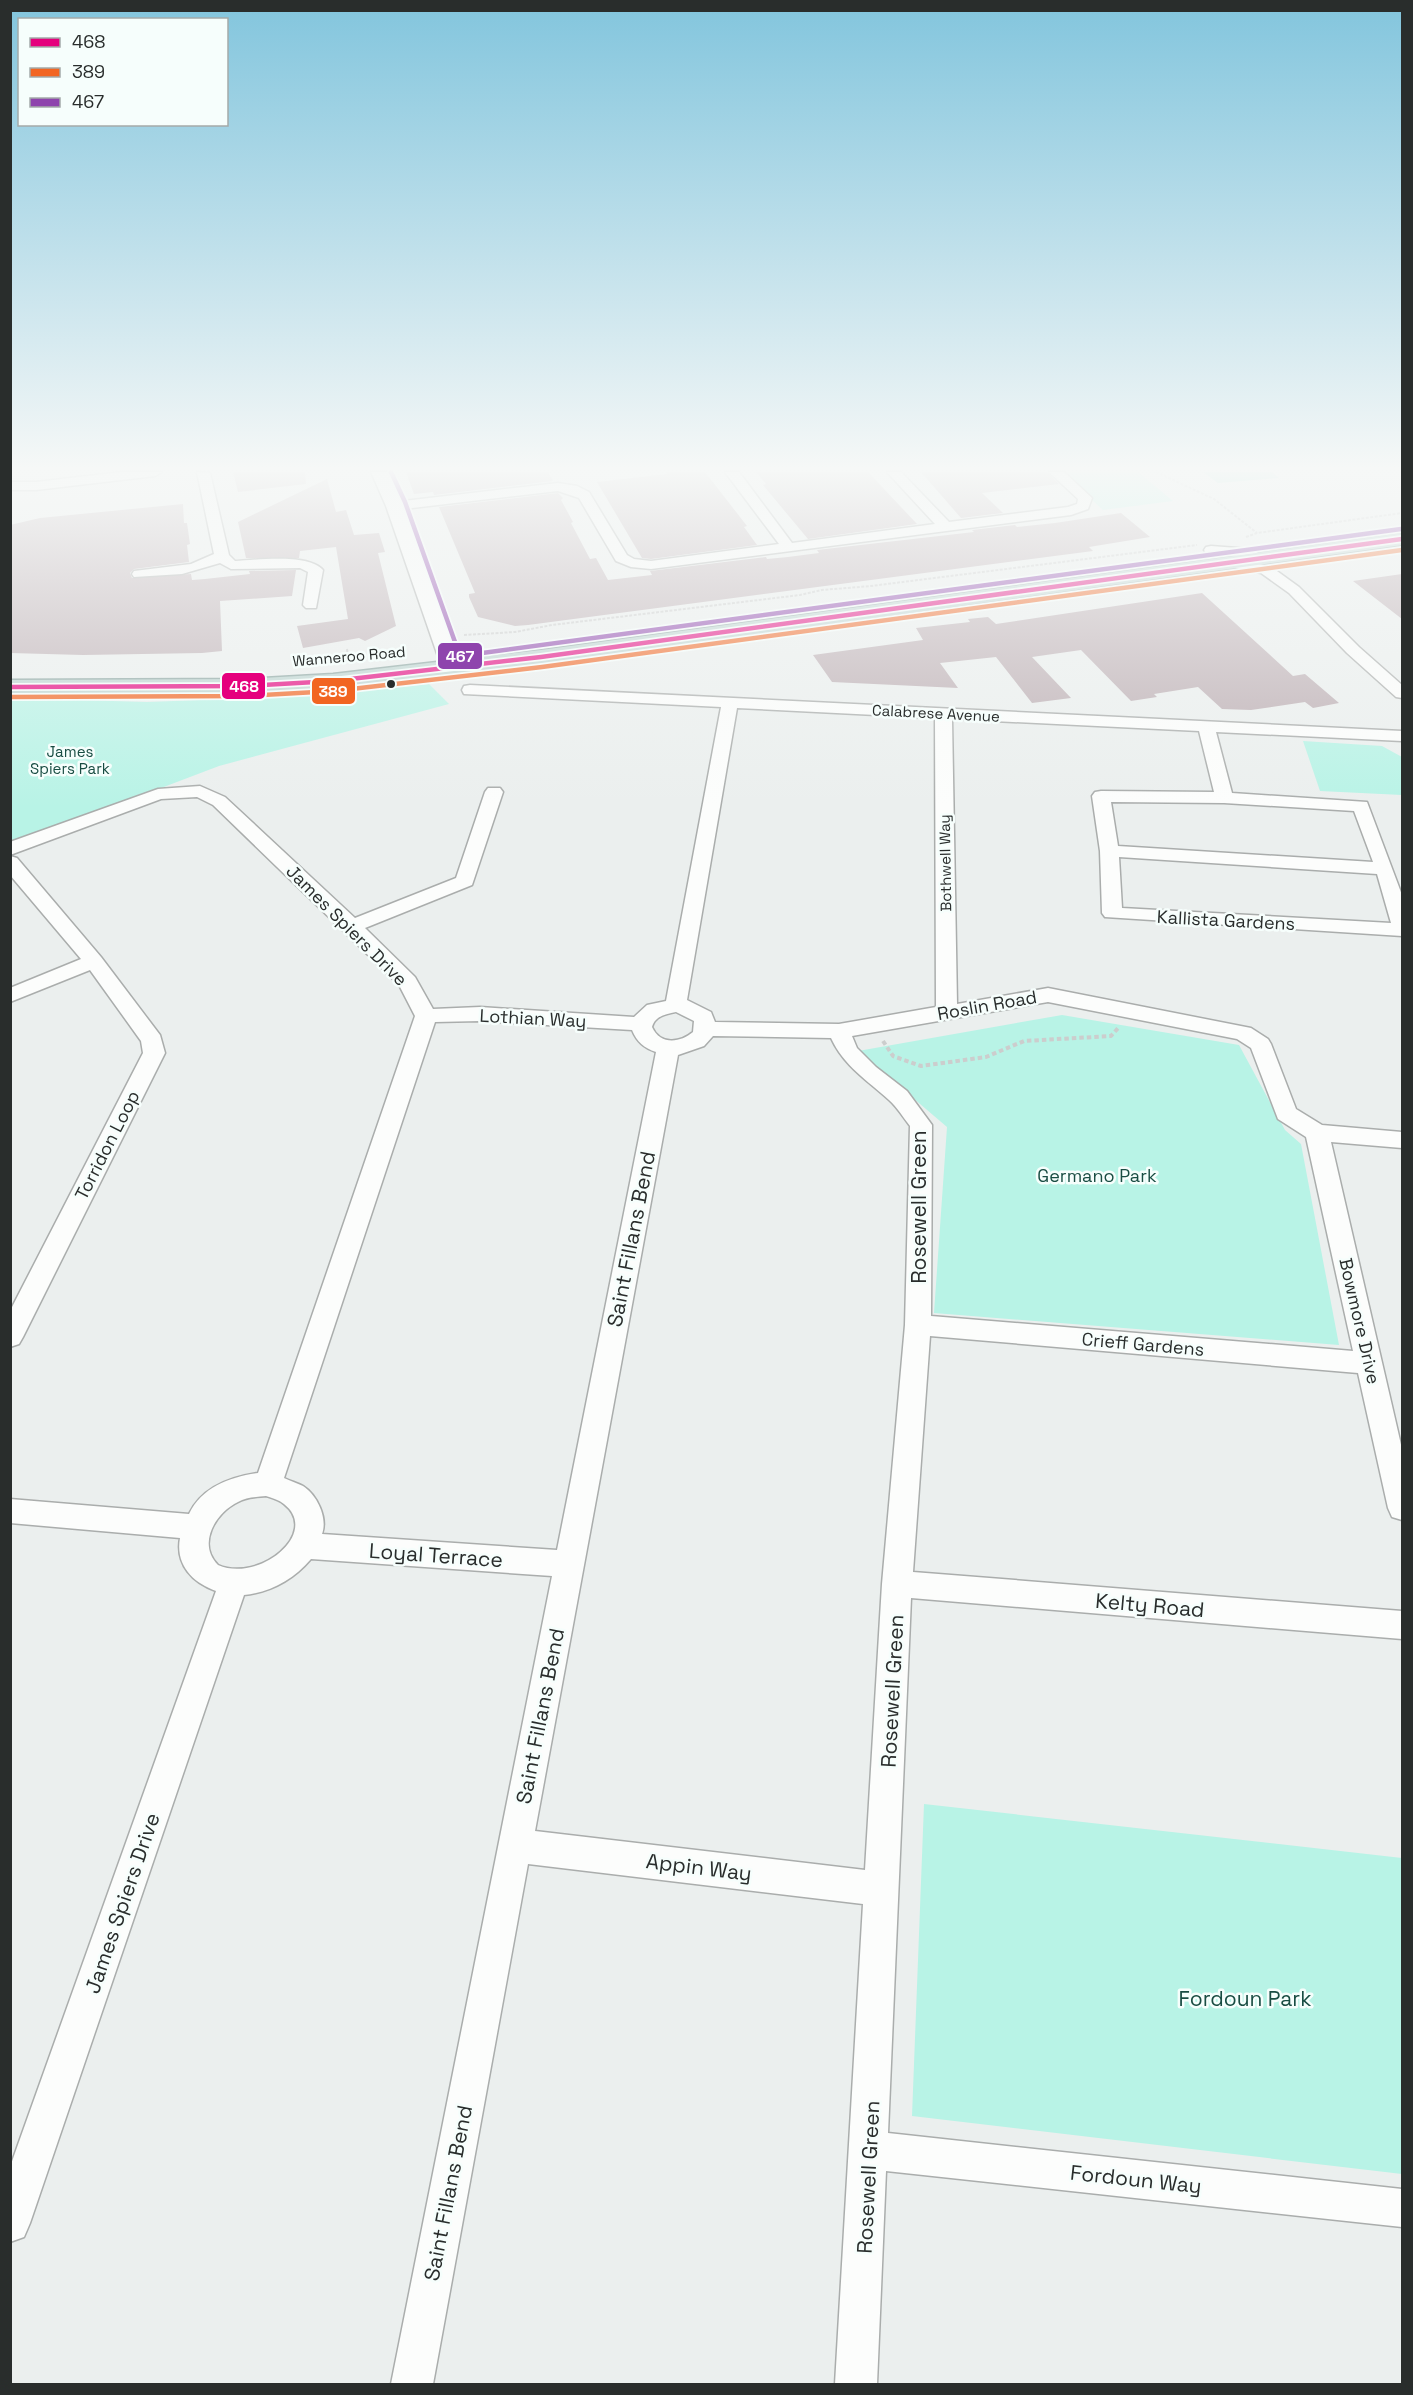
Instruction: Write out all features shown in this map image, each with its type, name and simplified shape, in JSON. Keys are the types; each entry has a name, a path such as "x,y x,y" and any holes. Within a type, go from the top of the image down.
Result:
{"highway":[{"name":"Wanneroo Road","path":"10,687 247,686 333,681 452,649 929,584"},
{"name":"Wanneroo Road","path":"410,651 452,649 983,596 1075,584"},
{"path":"814,599 807,604 808,608 813,612 825,613 942,598 983,596"}],"street":[{"path":"311,605 314,584"},
{"path":"426,584 452,649"},
{"path":"1285,584 1353,650 1402,693"},
{"path":"1294,590 1295,584"},
{"name":"Calabrese Avenue","path":"470,690 1402,736"},
{"path":"676,1005 730,703"},
{"name":"Bothwell Way","path":"943,713 947,1012"},
{"path":"1206,726 1224,798"},
{"name":"James Spiers Drive","path":"10,849 158,794 200,791 219,801 352,926 408,982 426,1016"},
{"path":"352,926 465,881 494,792"},
{"name":"Kallista Gardens","path":"1101,796 1224,798 1361,806 1385,869 1402,928 1112,913 1109,851 1101,796"},
{"path":"1109,851 1385,869"},
{"name":"Torridon Loop","path":"10,862 94,961 152,1040 154,1053 10,1337"},
{"path":"10,996 94,961"},
{"name":"Roslin Road","path":"706,1029 838,1031 1048,994 1132,1013 1243,1033 1260,1044 1286,1113 1317,1133"},
{"path":"676,1005 696,1011 703,1017 706,1029 702,1036 686,1047 668,1048 648,1041 642,1034 640,1024 650,1011 676,1005"},
{"name":"Lothian Way","path":"426,1016 480,1014 640,1024"},
{"path":"268,1484 426,1016"},
{"name":"Rosewell Green","path":"838,1031 848,1051 868,1072 899,1096 921,1125 918,1325 897,1584 856,2385"},
{"name":"Saint Fillans Bend","path":"412,2385 668,1048"},
{"path":"1317,1133 1402,1140"},
{"name":"Bowmore Drive","path":"1317,1133 1402,1508"},
{"name":"Crieff Gardens","path":"918,1325 1369,1363"},
{"path":"268,1484 286,1488 300,1498 308,1512 310,1528 304,1546 292,1562 275,1575 255,1582 233,1584 214,1578 201,1568 193,1553 193,1536 196,1527 206,1510 221,1496 240,1488 268,1484"},
{"path":"10,1511 196,1527"},
{"name":"Loyal Terrace","path":"304,1546 569,1564"},
{"name":"James Spiers Drive","path":"10,2223 233,1584"},
{"name":"Kelty Road","path":"897,1584 1402,1625"},
{"name":"Appin Way","path":"515,1846 882,1889"},
{"name":"Fordoun Way","path":"869,2150 1402,2208"}],"path":[{"path":"452,649 471,636 515,633 552,625 777,598 822,590 890,584"},
{"path":"872,1025 893,1056 921,1065 986,1058 1024,1041 1111,1036 1132,1013"}],"green space":[{"name":"James Spiers Park","path":"429,684 449,704 219,766 11,845 11,698 147,702 313,696"},
{"path":"1303,741 1382,746 1402,757 1402,795 1320,791"},
{"name":"Germano Park","path":"1062,1015 1239,1045 1285,1130 1301,1144 1339,1345 934,1313 947,1127 858,1051"},
{"name":"Fordoun Park","path":"924,1804 1402,1858 1402,2174 912,2116"}],"building":[{"path":"10,584 294,584 292,596 220,601 222,651 83,655 10,653"},
{"path":"342,584 386,584 396,626 365,641 359,638 303,648 297,626 348,619"},
{"path":"471,584 843,584 515,626 478,617 469,597 469,594 475,593"},
{"path":"1357,584 1402,584 1402,619"},
{"path":"1202,593 1293,676 1305,674 1339,703 1313,708 1305,702 1251,710 1222,709 1198,687 1154,694 1157,697 1131,701 1081,650 1032,657 1071,698 1032,703 996,657 940,663 958,688 832,682 813,655 923,640 916,628 970,622 968,619 988,617 996,624"}],"transit line":[{"name":"467","path":"434,584 460,656 995,584"},
{"name":"468","path":"10,687 247,686 333,681 541,657 1075,584"},
{"name":"389","path":"10,697 247,696 334,691 542,667 1154,584"}]}
